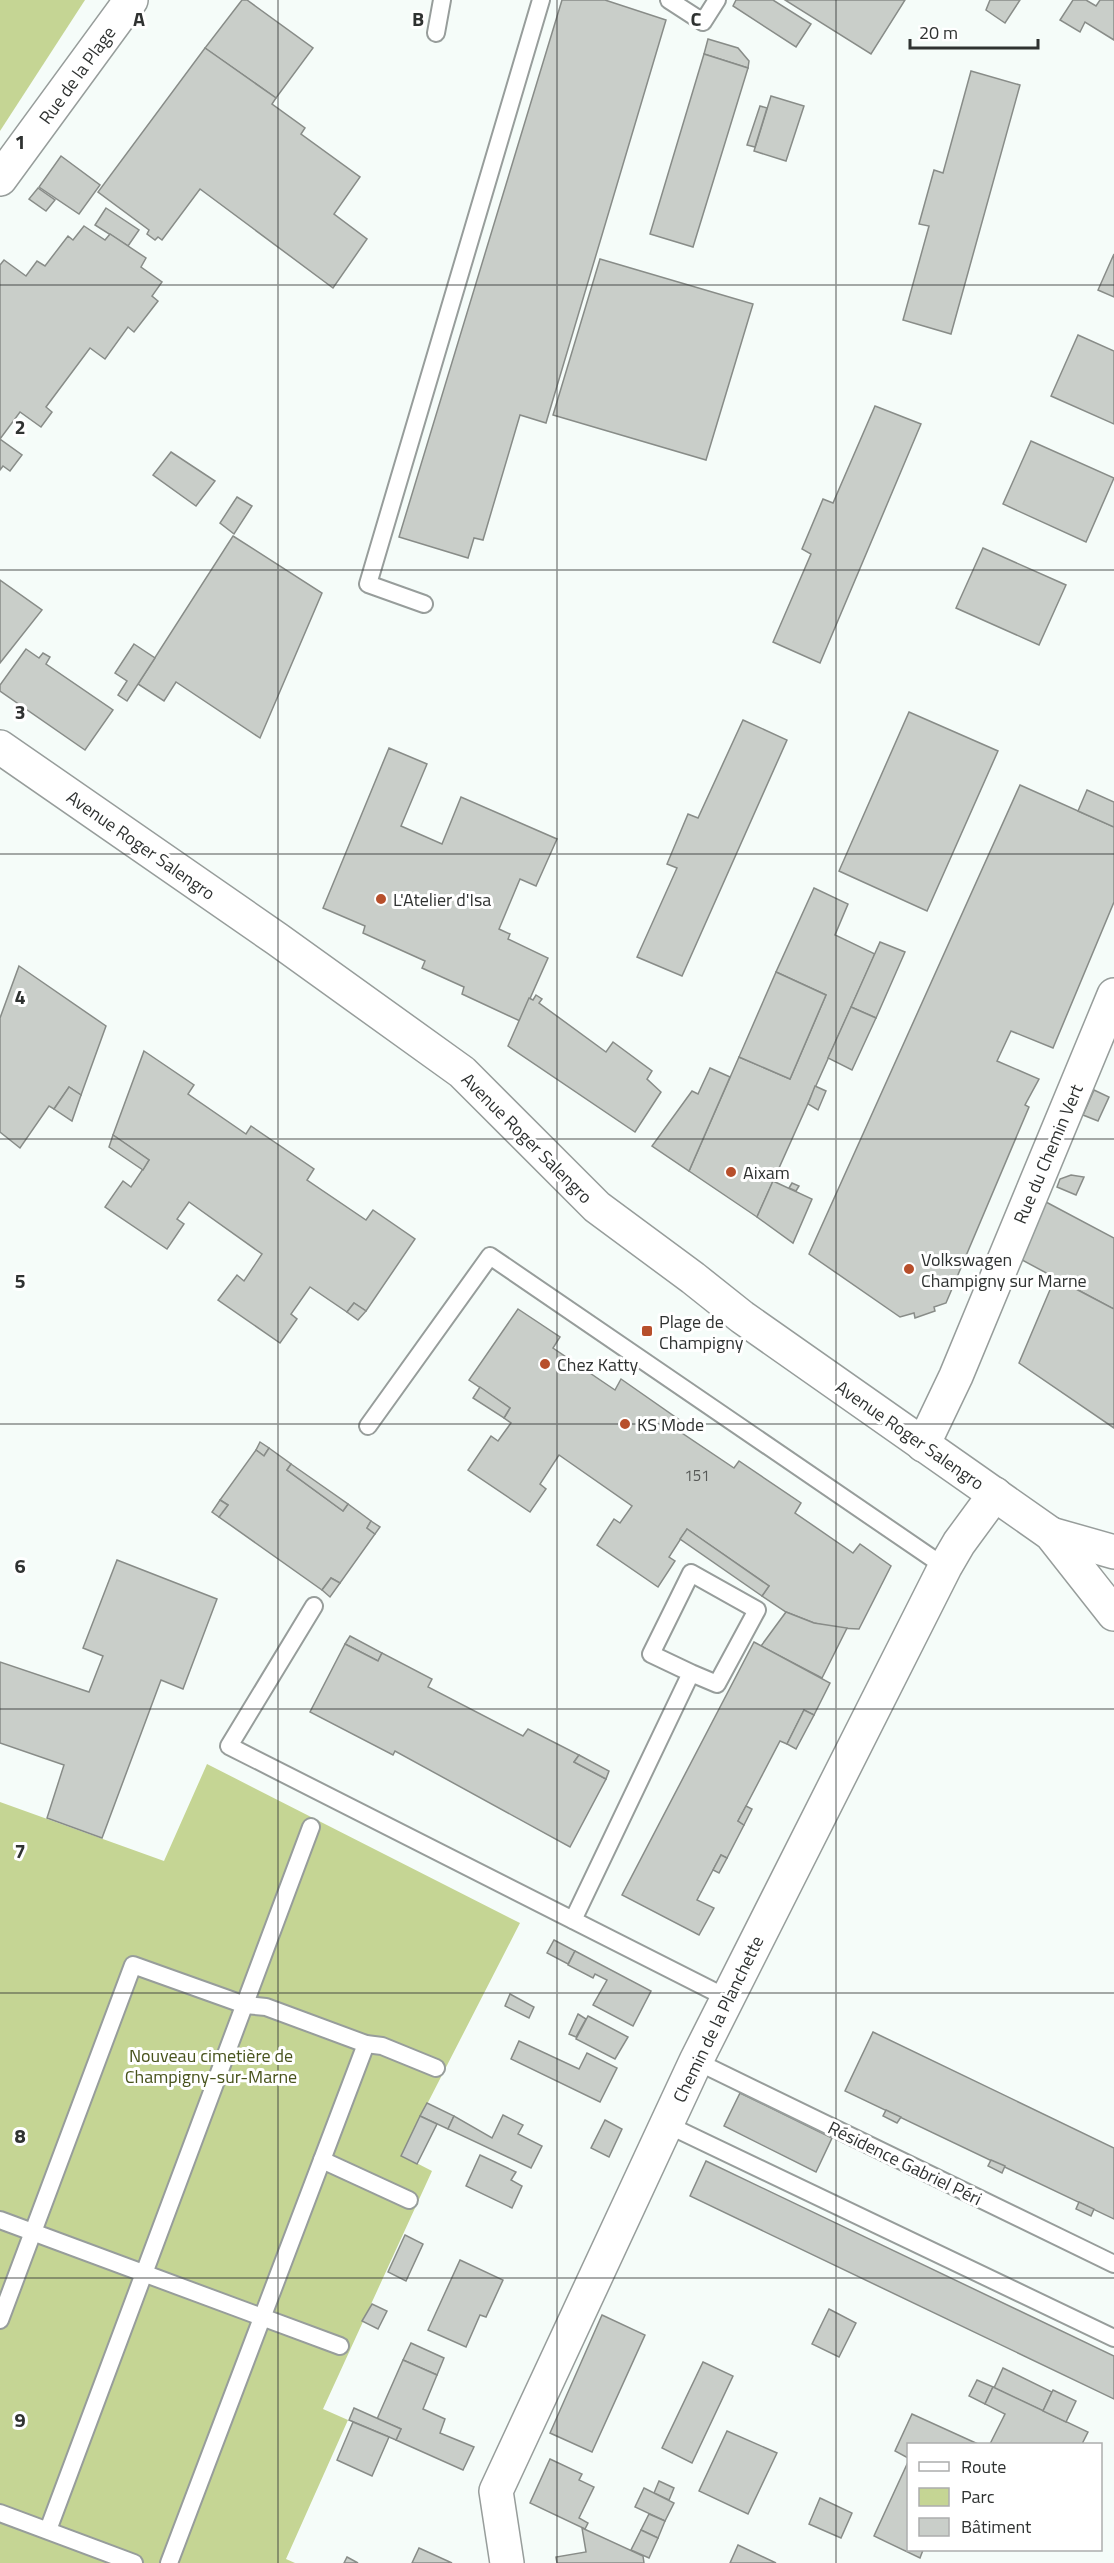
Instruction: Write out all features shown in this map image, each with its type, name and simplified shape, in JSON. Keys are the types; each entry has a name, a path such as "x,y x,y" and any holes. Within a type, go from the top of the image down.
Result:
{"street":[{"name":"Rue de la Plage","path":"0,179 131,0"},
{"name":"Avenue Roger Salengro","path":"0,747 277,939 462,1072 597,1207 742,1317 1051,1534 1114,1614"},
{"name":"Rue du Chemin Vert","path":"923,1445 956,1376 1114,995"},
{"name":"Chemin de la Planchette","path":"507,2563 496,2492 696,2061 945,1567 959,1543 995,1494"},
{"name":"Avenue Roger Salengro","path":"1051,1534 1114,1552"}],"lane":[{"path":"436,33 442,0"},
{"path":"424,604 368,584 541,0"},
{"path":"669,0 703,22 717,0"},
{"path":"368,1426 490,1256 945,1567"},
{"path":"691,1573 757,1610 717,1684 691,1673 651,1654 691,1573"},
{"path":"314,1606 229,1746 728,1998"},
{"path":"573,1920 691,1673"},
{"path":"48,2530 311,1827"},
{"path":"0,2320 133,1965 244,2005 267,2007 366,2044 382,2046 436,2068"},
{"path":"169,2563 366,2044"},
{"name":"Résidence Gabriel Péri","path":"696,2061 1114,2264"},
{"path":"666,2124 1114,2338"},
{"path":"322,2160 409,2200"},
{"path":"0,2220 340,2346"},
{"path":"0,2513 134,2563"}],"green space":[{"path":"0,0 85,0 0,131"},
{"name":"Nouveau cimetière de Champigny-sur-Marne","path":"207,1764 520,1923 401,2155 432,2171 323,2409 348,2420 286,2559 295,2563 0,2563 0,1802 164,1861"}],"building":[{"path":"242,0 247,0 313,48 276,98 205,48"},
{"path":"562,0 605,0 666,20 546,423 520,415 483,540 474,538 468,558 399,537"},
{"path":"736,0 773,0 811,24 796,47 733,6"},
{"path":"785,0 905,0 871,54"},
{"path":"990,0 1020,0 1005,23 986,10"},
{"path":"1073,0 1086,0 1096,6 1100,0 1114,0 1114,40 1085,22 1080,32 1060,20"},
{"path":"708,39 738,48 749,61 748,68 704,54"},
{"path":"205,48 276,98 272,104 305,128 301,134 360,177 334,214 367,239 333,288 200,189 162,240 158,237 155,240 147,234 149,230 98,192"},
{"path":"704,54 748,68 693,247 650,234"},
{"path":"971,71 1020,85 951,334 903,320 929,226 919,224 934,170 943,173"},
{"path":"771,96 804,106 786,161 754,151"},
{"path":"760,106 767,108 755,147 747,145"},
{"path":"61,156 100,185 79,214 39,187"},
{"path":"38,188 55,200 46,211 29,199"},
{"path":"106,208 139,230 128,246 95,225"},
{"path":"84,226 105,240 110,234 146,258 141,267 162,282 152,296 158,301 134,332 128,327 105,359 90,348 46,407 52,412 41,427 20,412 0,439 0,265 4,260 26,276 37,261 45,266 68,236 73,240"},
{"path":"1114,254 1114,297 1098,290"},
{"path":"600,259 753,304 706,460 553,415"},
{"path":"1078,335 1114,351 1114,424 1051,396"},
{"path":"875,406 921,424 820,663 773,642 811,554 802,549 823,499 833,503"},
{"path":"0,439 22,455 10,471 3,466 0,470"},
{"path":"1031,441 1114,478 1086,542 1003,504"},
{"path":"171,452 215,481 196,506 153,475"},
{"path":"237,497 252,506 234,534 220,523"},
{"path":"233,536 322,593 260,738 176,682 164,701 138,684"},
{"path":"983,548 1066,585 1039,645 956,608"},
{"path":"0,580 42,610 0,663"},
{"path":"134,644 155,658 127,701 118,695 127,681 115,673"},
{"path":"26,649 39,658 43,653 50,657 46,664 113,710 85,750 0,691 0,685"},
{"path":"909,712 998,751 927,911 839,871"},
{"path":"743,720 787,740 682,976 637,957 677,868 667,864 688,814 698,818"},
{"path":"389,748 427,764 401,826 442,844 461,797 557,839 536,886 520,879 499,929 510,934 508,939 548,958 520,1021 462,994 464,987 422,968 425,961 363,933 365,926 323,908"},
{"path":"1020,785 1114,827 1114,902 1053,1048 1011,1031 997,1061 1039,1079 1025,1105 1029,1107 946,1303 934,1307 935,1311 915,1318 914,1313 900,1317 809,1254"},
{"path":"1087,790 1114,802 1114,827 1078,811"},
{"path":"814,888 848,904 835,935 875,954 757,1217 689,1171 739,1057 790,1079 826,995 776,972"},
{"path":"880,942 905,952 876,1018 851,1007"},
{"path":"19,966 106,1026 81,1095 69,1087 54,1109 49,1106 20,1148 0,1132 0,1018"},
{"path":"776,972 826,995 790,1079 739,1057"},
{"path":"536,995 542,999 539,1003 606,1052 613,1042 652,1071 647,1079 661,1092 635,1132 508,1046 529,998 533,1000"},
{"path":"851,1007 876,1018 852,1070 828,1058"},
{"path":"144,1051 194,1085 188,1094 246,1134 251,1126 314,1169 307,1180 366,1220 373,1210 415,1239 366,1311 354,1303 347,1312 310,1287 291,1314 297,1319 280,1343 218,1300 237,1275 244,1281 262,1254 189,1202 177,1219 184,1224 167,1249 105,1207 123,1181 131,1187 149,1160 113,1135"},
{"path":"710,1068 730,1077 689,1171 652,1146 692,1091 698,1094"},
{"path":"815,1086 826,1091 818,1110 808,1104"},
{"path":"69,1087 81,1095 72,1121 54,1109"},
{"path":"1094,1090 1109,1097 1098,1121 1083,1115"},
{"path":"113,1135 149,1160 143,1170 109,1147"},
{"path":"1071,1175 1084,1177 1076,1195 1057,1187 1060,1179"},
{"path":"773,1181 812,1199 793,1243 757,1217"},
{"path":"792,1183 799,1186 796,1191 789,1188"},
{"path":"1046,1202 1114,1238 1114,1309 1022,1260"},
{"path":"1055,1278 1114,1309 1114,1428 1019,1363"},
{"path":"354,1303 366,1311 358,1320 347,1312"},
{"path":"518,1309 560,1337 553,1348 615,1390 621,1379 681,1421 676,1429 734,1468 739,1461 801,1503 795,1513 853,1553 860,1544 891,1566 859,1629 836,1628 814,1623 786,1612 762,1596 769,1586 687,1529 669,1557 675,1561 658,1587 597,1545 614,1519 620,1523 632,1506 559,1455 540,1484 546,1489 530,1512 468,1470 491,1436 498,1441 511,1423 504,1418 510,1408 469,1380"},
{"path":"480,1387 510,1408 504,1418 473,1398"},
{"path":"260,1442 269,1448 264,1456 256,1450"},
{"path":"269,1448 291,1464 287,1470 343,1511 348,1504 371,1521 367,1528 375,1534 340,1583 331,1578 322,1590 219,1517 228,1505 220,1500 256,1450 264,1456"},
{"path":"291,1464 348,1504 343,1511 287,1470"},
{"path":"220,1500 228,1505 219,1517 212,1512"},
{"path":"371,1521 380,1527 375,1534 367,1528"},
{"path":"687,1529 769,1586 762,1596 680,1539"},
{"path":"117,1560 217,1599 183,1689 161,1680 102,1838 47,1818 64,1765 0,1743 0,1662 89,1692 103,1656 83,1648"},
{"path":"331,1578 340,1583 330,1597 322,1590"},
{"path":"786,1612 814,1623 847,1628 822,1678 761,1646"},
{"path":"350,1636 382,1653 378,1661 345,1644"},
{"path":"754,1642 830,1683 814,1715 804,1710 787,1744 780,1741 738,1821 744,1825 727,1858 721,1855 697,1900 714,1908 699,1935 622,1895"},
{"path":"345,1644 378,1661 382,1653 432,1679 428,1687 523,1736 528,1729 579,1755 574,1762 606,1779 570,1847 395,1751 393,1755 310,1712"},
{"path":"804,1710 814,1715 796,1749 787,1744"},
{"path":"579,1755 609,1771 606,1779 574,1762"},
{"path":"746,1806 752,1809 744,1825 738,1821"},
{"path":"721,1855 727,1858 719,1873 713,1870"},
{"path":"554,1940 575,1951 568,1964 547,1953"},
{"path":"575,1951 651,1991 633,2026 593,2005 607,1980 595,1974 593,1978 568,1965"},
{"path":"510,1994 534,2007 529,2018 505,2006"},
{"path":"578,2014 586,2019 576,2037 569,2034"},
{"path":"588,2016 628,2037 615,2059 576,2039"},
{"path":"873,2032 1114,2148 1114,2219 845,2091"},
{"path":"519,2041 579,2069 587,2053 617,2068 600,2102 511,2059"},
{"path":"740,2093 832,2138 816,2172 724,2126"},
{"path":"427,2103 454,2116 448,2129 420,2116"},
{"path":"886,2110 901,2117 897,2123 883,2116"},
{"path":"503,2115 523,2125 518,2134 542,2146 531,2168 448,2129 454,2116 492,2138"},
{"path":"420,2116 437,2124 417,2164 401,2156"},
{"path":"605,2120 622,2129 609,2157 591,2148"},
{"path":"480,2155 516,2172 511,2180 522,2186 512,2208 466,2186"},
{"path":"991,2160 1005,2166 1002,2173 988,2166"},
{"path":"706,2161 1114,2356 1114,2399 690,2196"},
{"path":"1079,2202 1094,2209 1091,2216 1076,2209"},
{"path":"405,2235 423,2244 406,2281 388,2272"},
{"path":"460,2260 503,2280 486,2317 480,2315 466,2347 428,2330"},
{"path":"372,2304 387,2311 378,2329 362,2321"},
{"path":"829,2309 856,2323 839,2357 812,2344"},
{"path":"602,2315 645,2335 592,2452 550,2433"},
{"path":"411,2343 444,2358 437,2375 403,2360"},
{"path":"403,2360 437,2375 423,2409 445,2419 440,2433 474,2447 463,2470 396,2440 401,2429 377,2419"},
{"path":"703,2362 733,2376 692,2463 662,2448"},
{"path":"1003,2368 1052,2392 1043,2411 994,2388"},
{"path":"977,2380 993,2387 985,2404 969,2396"},
{"path":"993,2387 1088,2432 1082,2443 990,2443 1005,2414 985,2404"},
{"path":"1053,2390 1076,2401 1066,2422 1043,2411"},
{"path":"354,2408 401,2429 396,2440 349,2420"},
{"path":"912,2414 976,2443 907,2443 907,2457 895,2451"},
{"path":"353,2422 389,2437 372,2476 337,2460"},
{"path":"727,2431 777,2453 748,2514 699,2491"},
{"path":"550,2459 582,2474 579,2480 594,2487 579,2518 588,2523 585,2529 530,2503"},
{"path":"907,2464 907,2551 923,2551 920,2558 874,2536"},
{"path":"659,2481 674,2488 669,2500 654,2493"},
{"path":"644,2488 674,2503 665,2521 635,2507"},
{"path":"820,2498 852,2513 841,2538 809,2524"},
{"path":"649,2514 665,2521 658,2538 641,2530"},
{"path":"582,2528 643,2556 644,2563 557,2563 556,2557 586,2552"},
{"path":"641,2530 658,2538 649,2558 631,2550"},
{"path":"738,2545 776,2563 730,2563"},
{"path":"419,2548 452,2563 412,2563"},
{"path":"347,2557 358,2563 344,2563"}],"place":[{"name":"L'Atelier d'Isa","path":"381,899"},
{"name":"Aixam","path":"731,1172"},
{"name":"Volkswagen Champigny sur Marne","path":"909,1269"},
{"name":"Plage de Champigny","path":"647,1331"},
{"name":"Chez Katty","path":"545,1364"},
{"name":"KS Mode","path":"625,1424"}]}
